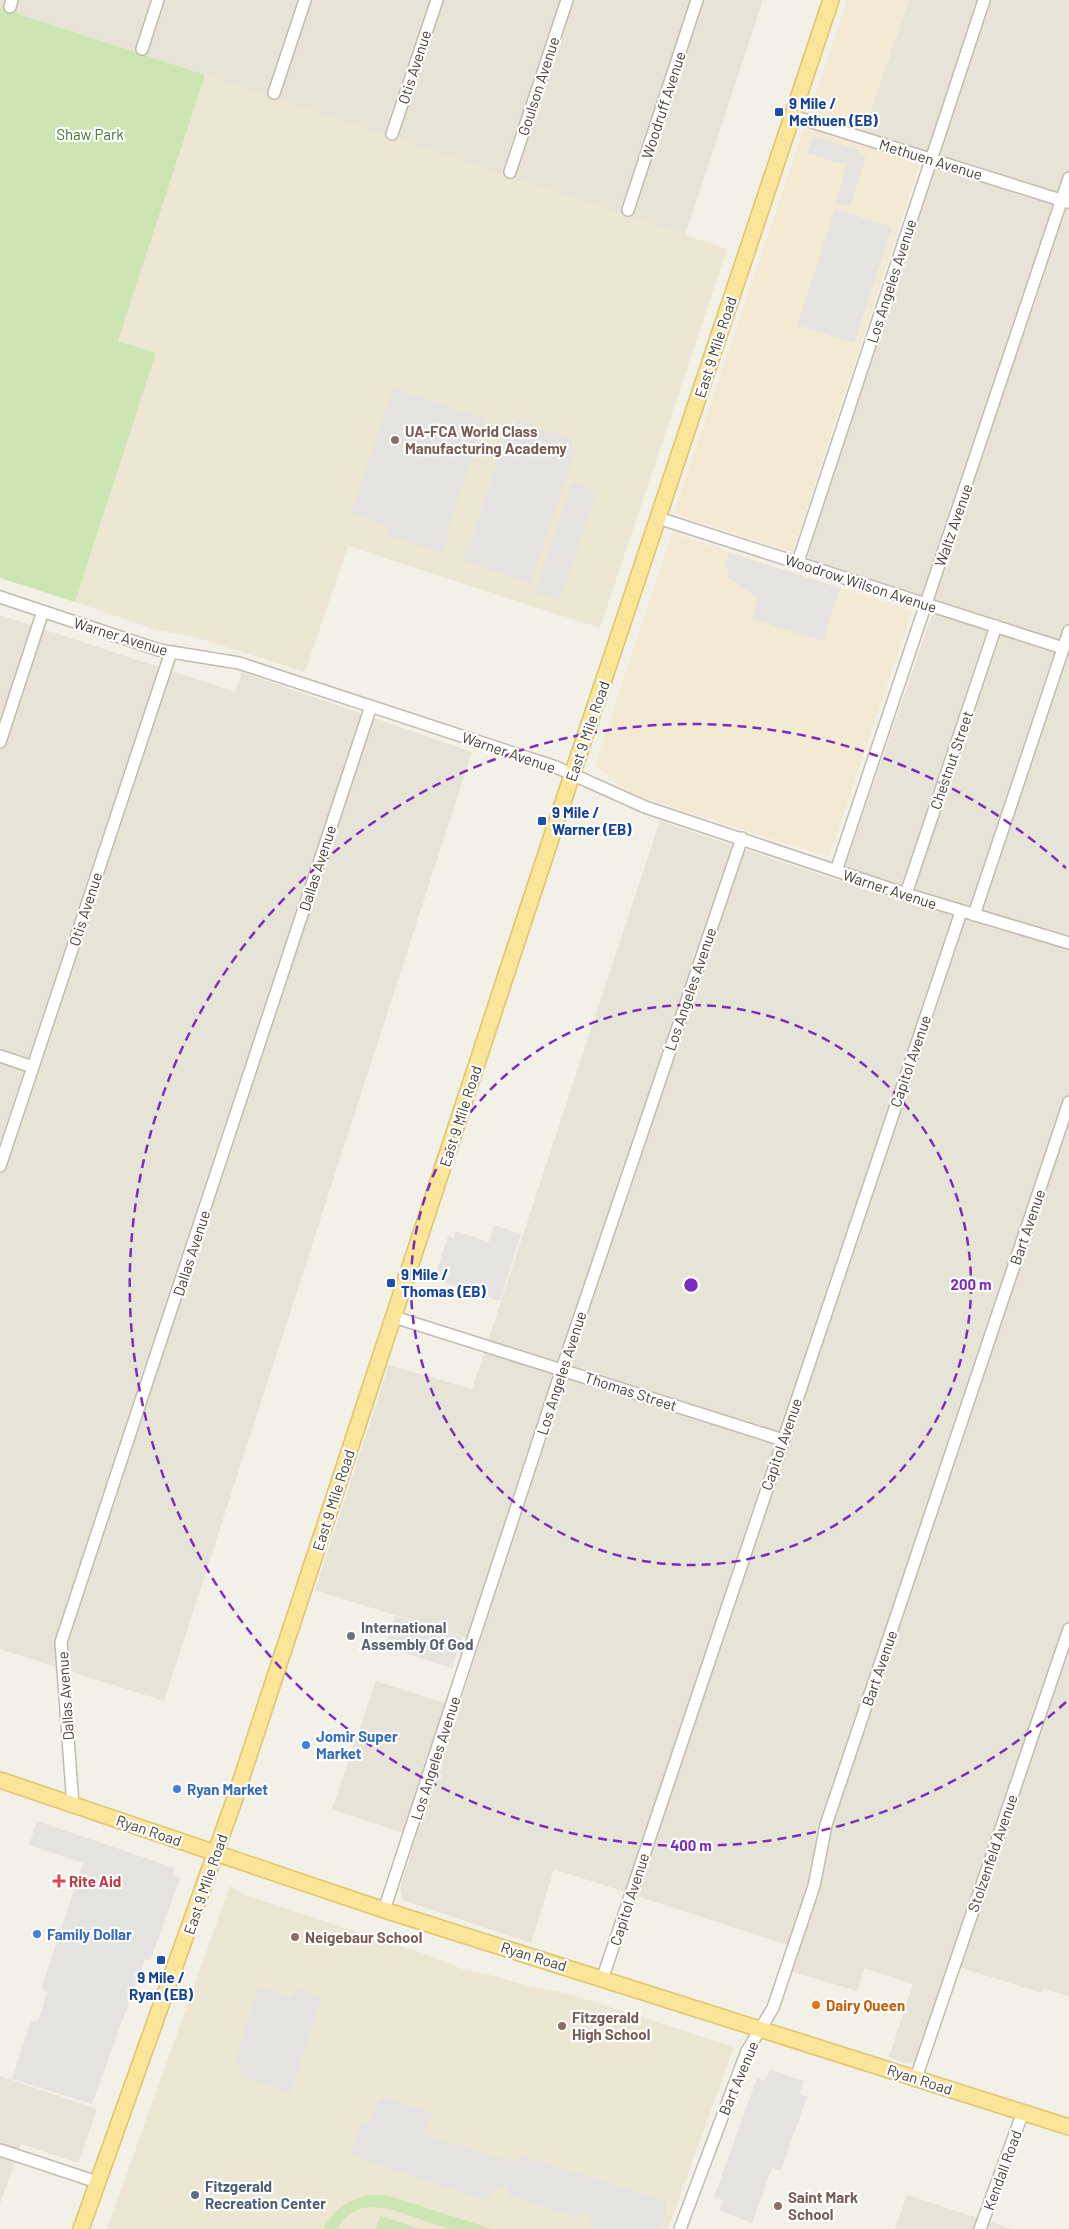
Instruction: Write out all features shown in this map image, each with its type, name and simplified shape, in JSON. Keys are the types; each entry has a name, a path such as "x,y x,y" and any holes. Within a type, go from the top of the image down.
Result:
{"main road":[{"name":"East 9 Mile Road","path":"81,2229 216,1854 572,775 831,0"},
{"name":"Ryan Road","path":"0,1780 384,1910 1069,2127"}],"street":[{"path":"142,48 158,0"},
{"path":"274,93 305,0"},
{"name":"Otis Avenue","path":"392,134 436,0"},
{"name":"Goulson Avenue","path":"510,172 567,0"},
{"name":"Woodruff Avenue","path":"628,210 697,0"},
{"name":"Los Angeles Avenue","path":"798,562 984,0"},
{"name":"Methuen Avenue","path":"793,116 1065,202"},
{"name":"Waltz Avenue","path":"836,871 1065,202 1069,178"},
{"name":"Woodrow Wilson Avenue","path":"658,518 1063,648"},
{"name":"Warner Avenue","path":"0,597 171,652 239,663 556,768 645,807 961,912 1069,943"},
{"path":"0,742 43,612"},
{"name":"Chestnut Street","path":"906,894 996,626"},
{"path":"974,915 1069,631"},
{"name":"Otis Avenue","path":"0,1166 171,652"},
{"name":"Dallas Avenue","path":"73,1806 61,1642 371,706"},
{"name":"Los Angeles Avenue","path":"384,1910 562,1369 742,838"},
{"name":"Capitol Avenue","path":"603,1978 782,1440 961,912"},
{"path":"0,1056 33,1067"},
{"name":"Bart Avenue","path":"680,2229 747,2050 773,2008 804,1919 814,1886 826,1825 1069,1102"},
{"name":"Thomas Street","path":"394,1316 782,1440"},
{"name":"Stolzenfeld Avenue","path":"916,2078 1069,1629"},
{"name":"Kendall Road","path":"980,2229 1023,2112"},
{"path":"0,2150 98,2182"}],"shaded area":[{"path":"0,0 763,0 685,235 0,8"},
{"path":"847,0 909,0 863,133 923,153 793,552 689,519 674,512"},
{"path":"909,0 1069,0 1069,1997 1044,1988 1042,1993 952,1965 916,2062 909,2064 889,2057 913,1984 865,1968 857,1991 793,1972 800,1949 554,1869 531,1943 402,1900 400,1888 416,1837 332,1809 376,1681 459,1708 480,1642 315,1590 389,1365 472,1389 660,821 840,881 937,600 810,561 808,556 879,334 939,158 863,133"},
{"name":"UA-FCA World Class Manufacturing Academy","path":"205,75 727,249 600,628 348,546 305,672 191,636 157,630 75,602 156,353 118,341"},
{"path":"813,136 859,150 858,154 866,157 850,207 836,203 847,163 842,162 841,164 807,153"},
{"path":"835,209 892,227 854,343 797,325"},
{"path":"393,388 485,419 446,535 448,536 442,553 388,535 390,527 351,514"},
{"path":"516,420 573,439 570,447 576,449 531,583 462,560 467,543 470,543 509,427 513,428"},
{"path":"572,482 584,486 596,494 560,600 535,592"},
{"path":"672,533 912,611 829,857 631,794 595,765"},
{"path":"729,553 840,588 823,641 752,619 758,599 733,580 726,578 729,568 724,567"},
{"path":"0,615 235,692 242,672 472,752 164,1701 0,1649"},
{"path":"494,1225 521,1234 500,1301 434,1279 448,1236 454,1238 456,1231 489,1242"},
{"path":"395,1616 462,1637 452,1668 385,1647"},
{"path":"37,1821 175,1868 173,1875 180,1878 150,1961 145,1959 92,2104 12,2079 31,2021 38,2022 47,1993 42,1987 83,1863 29,1845"},
{"path":"230,1886 242,1894 434,1957 462,1969 532,1987 566,1993 734,2047 668,2229 107,2229"},
{"path":"258,1987 292,1998 295,1989 322,1997 291,2093 240,2077 242,2064 235,2061"},
{"path":"770,2070 804,2081 799,2094 807,2097 781,2170 772,2168 752,2223 719,2210 723,2200 714,2197 757,2078 765,2081"},
{"path":"0,2076 97,2109 78,2163 21,2144 0,2204"},
{"path":"385,2097 434,2113 429,2120 424,2134 515,2163 519,2155 666,2201 666,2215 661,2229 592,2229 590,2217 586,2213 581,2211 579,2218 509,2196 504,2186 498,2187 487,2199 482,2199 350,2156 361,2122 369,2124 379,2102"},
{"path":"907,2195 1012,2229 895,2229"}],"green space":[{"name":"Shaw Park","path":"0,8 205,75 118,341 156,353 75,602 0,578"},
{"path":"368,2195 386,2195 492,2229 454,2229 376,2207 362,2209 348,2215 337,2229 323,2229 332,2216 347,2203"},
{"path":"380,2216 421,2229 376,2229"}],"place":[{"name":"9 Mile / Methuen (EB)","path":"779,112"},
{"name":"UA-FCA World Class Manufacturing Academy","path":"395,440"},
{"name":"9 Mile / Warner (EB)","path":"542,821"},
{"name":"9 Mile / Thomas (EB)","path":"391,1283"},
{"name":"International Assembly Of God","path":"351,1636"},
{"name":"Jomir Super Market","path":"306,1745"},
{"name":"Ryan Market","path":"177,1789"},
{"name":"Rite Aid","path":"59,1881"},
{"name":"Family Dollar","path":"37,1934"},
{"name":"Neigebaur School","path":"295,1937"},
{"name":"9 Mile / Ryan (EB)","path":"161,1960"},
{"name":"Dairy Queen","path":"816,2005"},
{"name":"Fitzgerald High School","path":"562,2026"},
{"name":"Fitzgerald Recreation Center","path":"195,2195"},
{"name":"Saint Mark School","path":"778,2206"}]}
